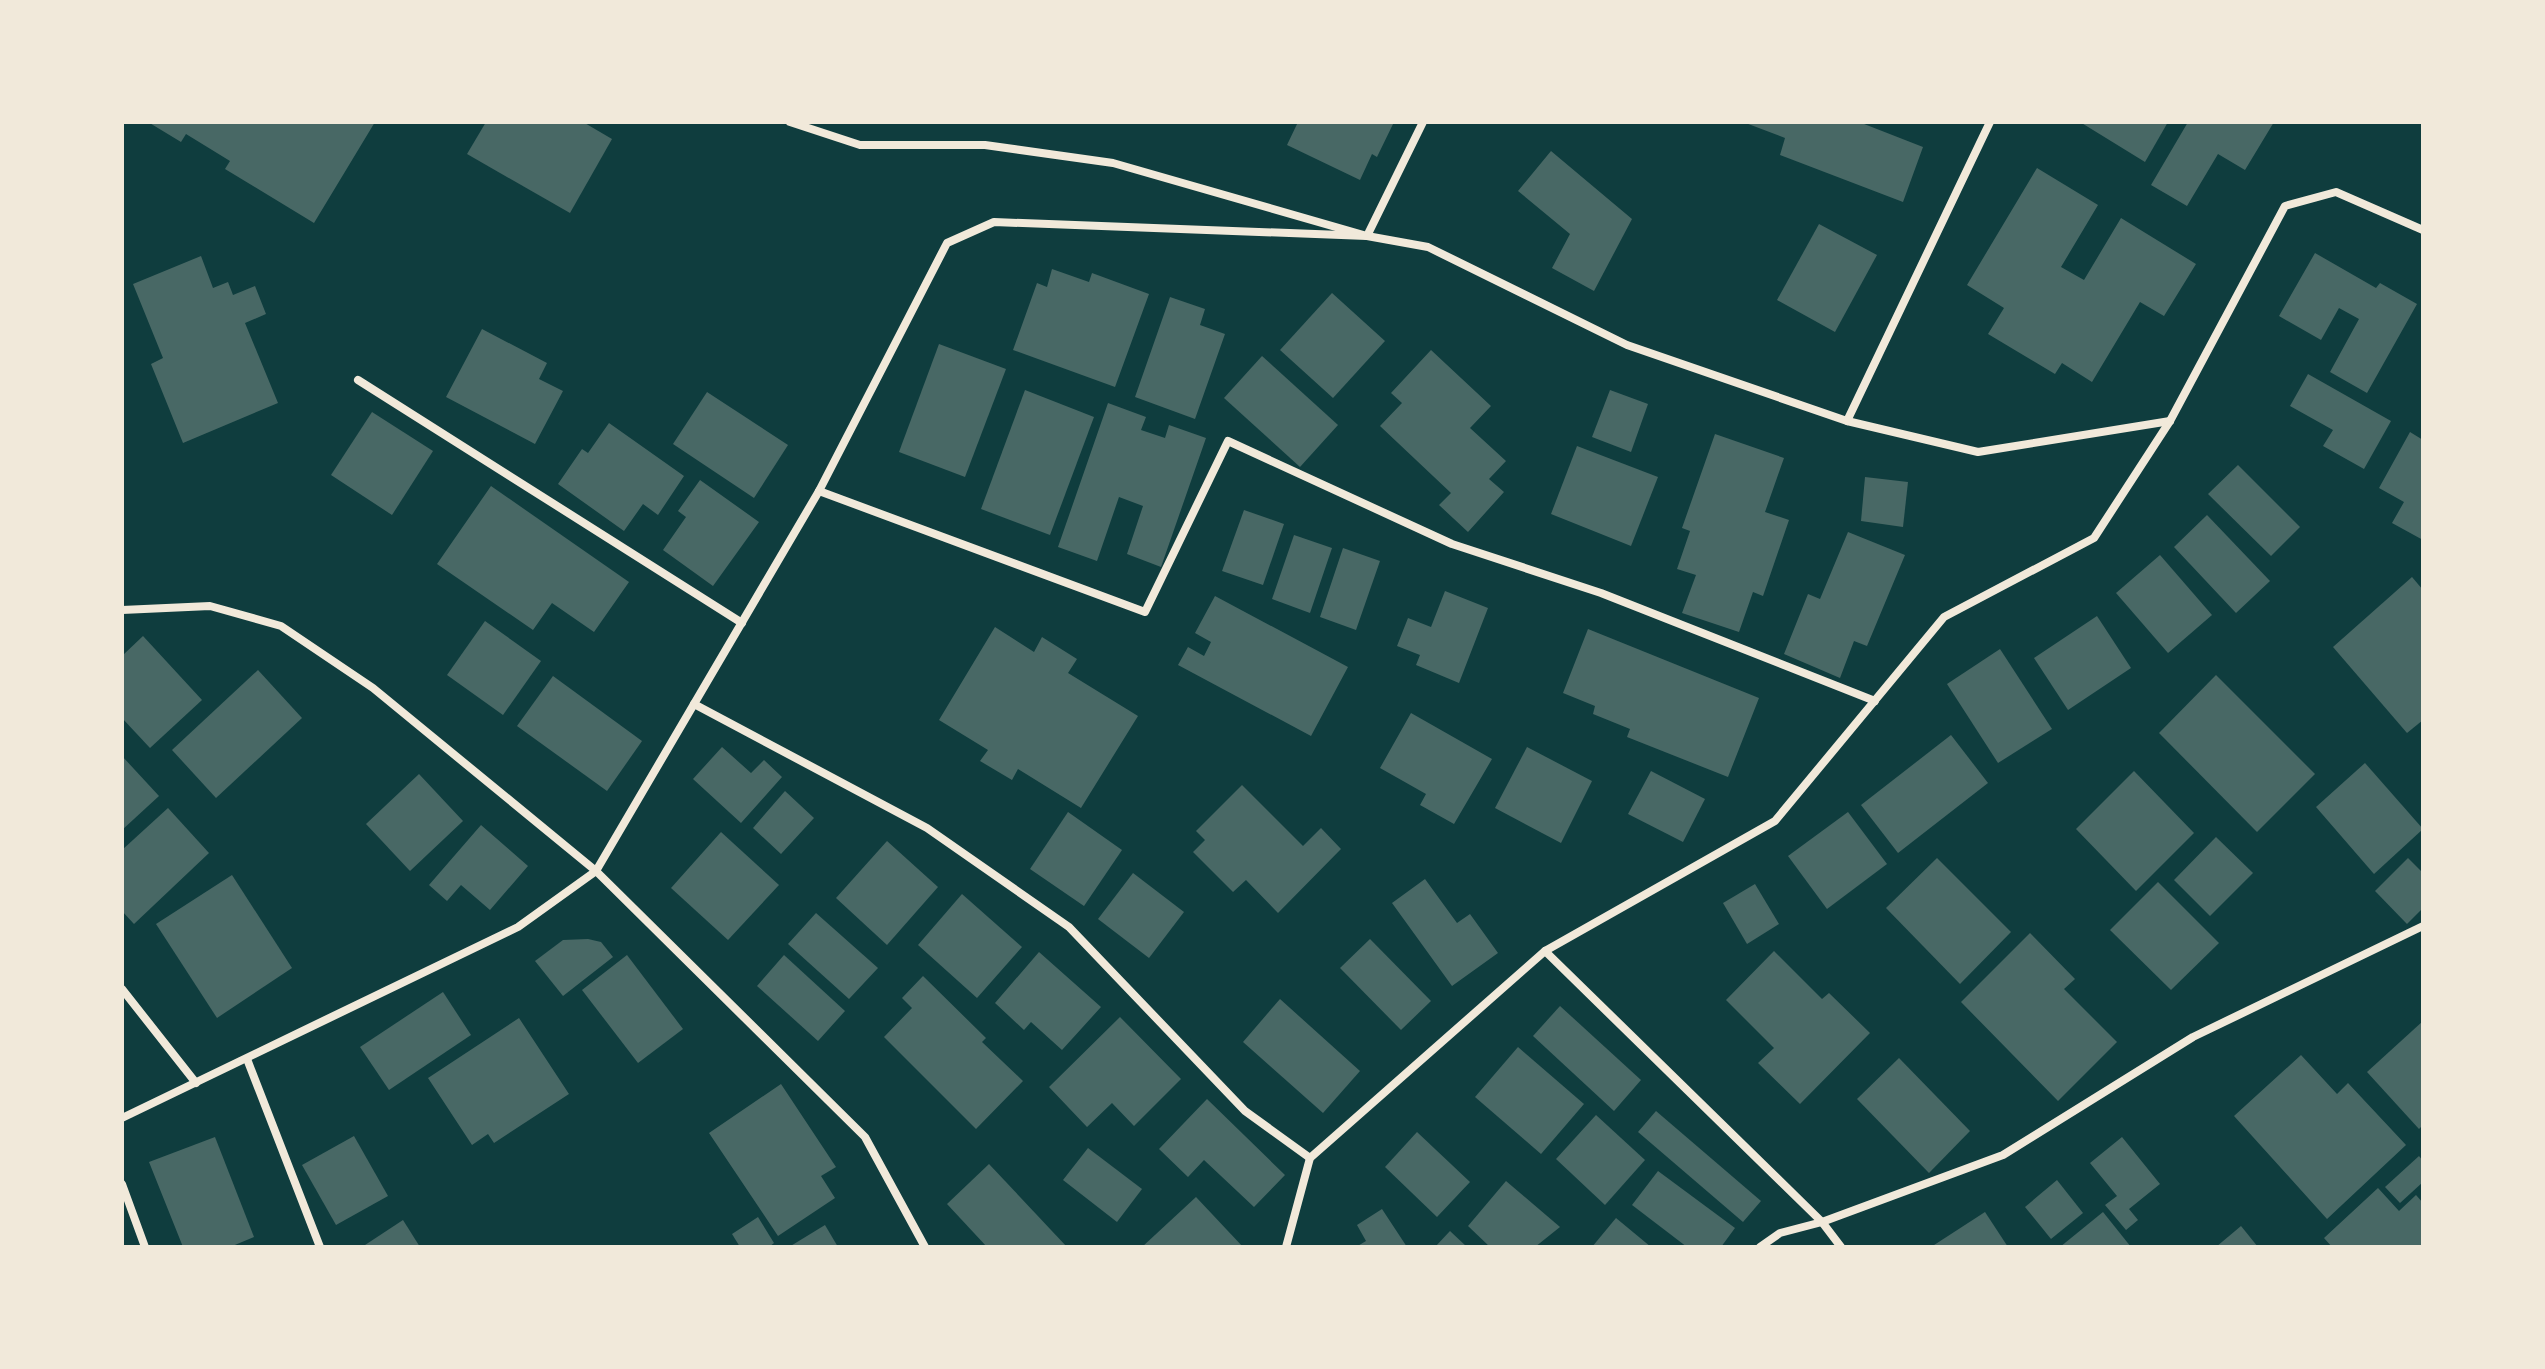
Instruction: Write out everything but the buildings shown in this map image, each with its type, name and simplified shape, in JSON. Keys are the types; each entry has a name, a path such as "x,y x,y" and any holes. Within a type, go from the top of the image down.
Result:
{"street":[{"path":"790,122 860,145 985,145 1113,163 1367,236 1428,247 1627,345 1847,421 1978,452 2170,421"},
{"path":"1367,236 1423,122"},
{"path":"1847,421 1990,122"},
{"path":"1286,1247 1310,1158 1545,951 1775,821 1944,617 2094,538 2170,421 2285,206 2336,192 2423,230"},
{"path":"122,1118 518,927 596,871 819,491 947,243 994,222 1367,236"},
{"path":"358,380 742,623"},
{"path":"819,491 1145,612 1228,441 1452,544 1601,593 1875,701"},
{"path":"122,610 210,606 281,626 373,688 596,871 865,1137 925,1247"},
{"path":"694,704 927,828 1069,927 1245,1111 1310,1158"},
{"path":"1760,1247 1780,1233 1822,1222 2003,1155 2193,1037 2423,926"},
{"path":"1545,951 1822,1222 1841,1247"},
{"path":"122,989 196,1083"},
{"path":"247,1059 320,1247"},
{"path":"122,1184 145,1247"}]}
